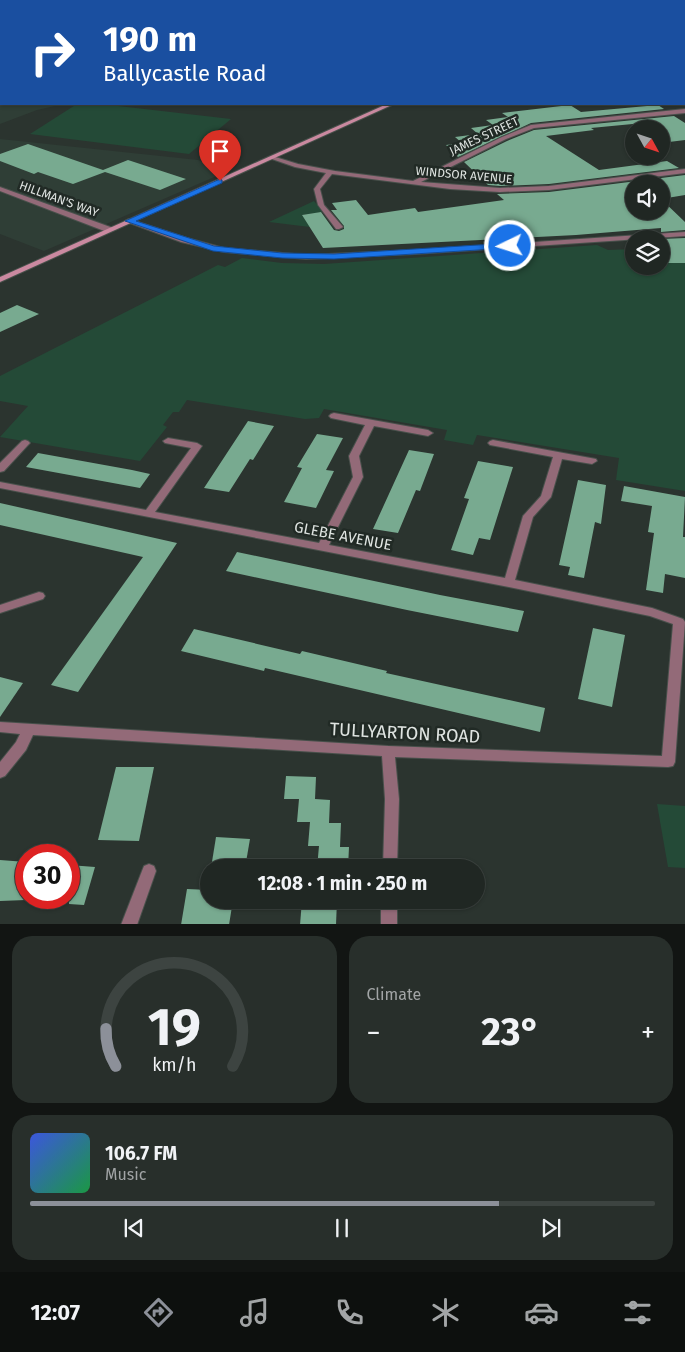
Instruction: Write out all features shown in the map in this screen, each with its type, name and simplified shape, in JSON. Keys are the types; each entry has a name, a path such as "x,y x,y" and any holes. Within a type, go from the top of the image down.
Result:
{"main road":[{"path":"0,280 389,105"}],"street":[{"name":"JAMES STREET","path":"415,182 504,138 533,126 685,111"},
{"name":"WINDSOR AVENUE","path":"272,158 330,172 475,189 524,191 685,170"},
{"path":"330,172 317,189 321,205 339,227"},
{"name":"HILLMAN'S WAY","path":"0,189 110,230"},
{"path":"129,221 184,240 224,250 306,257 415,252 685,234"},
{"path":"334,416 428,433"},
{"path":"322,546 358,477 354,456 371,423"},
{"path":"150,513 197,446 168,441"},
{"path":"0,468 25,443"},
{"path":"493,443 592,461"},
{"path":"509,583 528,516 546,498 558,455"},
{"name":"GLEBE AVENUE","path":"0,485 509,583 652,612 679,622"},
{"path":"0,609 40,596"},
{"name":"TULLYARTON ROAD","path":"0,726 29,730 388,751 668,762 679,622"},
{"path":"0,772 21,746 29,730"},
{"path":"388,751 392,799 390,859"},
{"path":"129,924 149,871"},
{"path":"389,909 389,924"}],"shaded area":[{"path":"0,105 60,105 37,110 0,124"},
{"path":"0,139 198,160 228,171 44,251 0,234"}],"green space":[{"path":"75,105 110,105 231,119 189,154 30,134"},
{"path":"314,201 323,212 302,215 310,227 269,222"},
{"path":"597,245 608,250 625,249 625,275 670,275 670,246 685,245 685,491 616,480 619,458 477,435 473,445 444,440 447,430 324,409 319,418 305,419 187,400 179,412 173,412 163,425 167,427 140,461 0,437 28,406 0,401 0,376 218,265 225,267 242,258 282,263 324,264"},
{"path":"657,804 685,806 685,868 668,867"}],"building":[{"path":"570,105 581,112 658,105 664,109 531,123 458,157 446,145 462,143 455,137 478,134 471,128 493,125 486,120 508,117 502,113"},
{"path":"674,116 685,123 685,140 670,142 670,120 634,120"},
{"path":"625,121 625,125 591,128 594,130 546,136 599,170 637,165 670,165 670,163 679,168 549,184 500,186 488,185 464,162 534,130"},
{"path":"28,144 103,170 128,160 186,179 160,190 105,172 73,184 38,172 34,174 0,161 0,154"},
{"path":"685,175 685,195 670,198 670,177"},
{"path":"625,182 625,220 670,220 670,208 685,222 685,230 670,231 661,230 661,228 576,235 323,248 302,215 321,212 334,230 339,231 344,229 344,226 331,210 337,210 332,203 356,200 368,215 415,208 418,212 504,200 497,194 549,192"},
{"path":"685,238 685,263 670,263 670,239"},
{"path":"17,305 39,314 0,332 0,313"},
{"path":"248,421 274,426 253,460 250,459 229,492 204,488"},
{"path":"317,434 343,438 326,470 334,471 316,508 284,502 302,468 297,467"},
{"path":"409,450 434,454 420,491 416,490 398,533 373,529"},
{"path":"38,453 150,474 140,488 26,467"},
{"path":"478,461 513,467 490,540 479,538 473,555 451,550 469,499 464,498"},
{"path":"578,480 606,485 601,524 595,522 584,578 568,575 570,567 559,565"},
{"path":"624,486 685,497 683,537 685,537 685,578 665,574 663,593 646,590 654,533 648,532 652,506 621,501"},
{"path":"0,503 177,543 78,692 51,685 143,557 0,525"},
{"path":"237,552 524,611 518,632 407,610 226,571"},
{"path":"593,628 625,635 612,707 578,699"},
{"path":"194,629 300,654 302,651 387,671 386,673 545,708 540,732 265,668 264,671 181,651"},
{"path":"0,677 23,683 0,717"},
{"path":"116,767 154,767 139,841 98,840"},
{"path":"286,776 316,777 315,799 330,800 329,823 341,823 340,847 349,847 348,859 318,859 319,846 308,846 310,822 297,822 299,799 284,799"},
{"path":"216,837 250,839 247,859 212,859"},
{"path":"0,860 15,861 15,900 0,901"},
{"path":"80,866 95,867 84,905 80,905"},
{"path":"187,889 200,890 200,909 232,909 229,924 181,924"},
{"path":"301,909 337,909 336,924 300,924"}],"route":[{"path":"220,181 129,221 202,246 282,256 334,257 510,246"}]}
